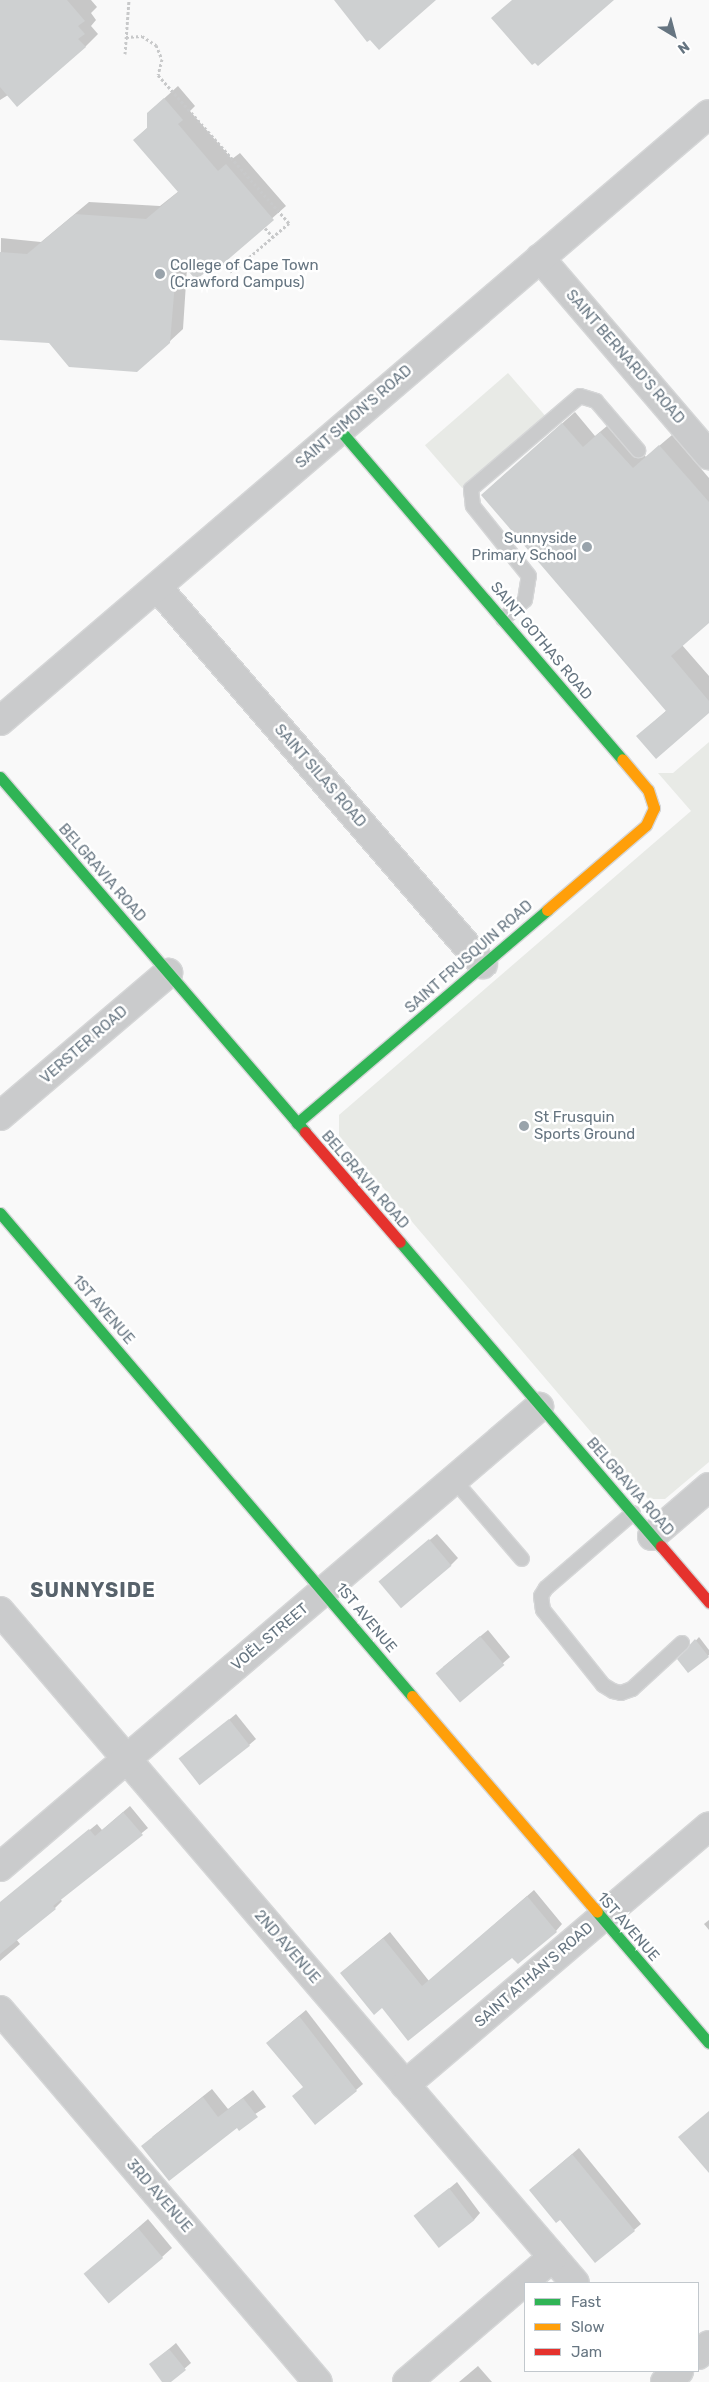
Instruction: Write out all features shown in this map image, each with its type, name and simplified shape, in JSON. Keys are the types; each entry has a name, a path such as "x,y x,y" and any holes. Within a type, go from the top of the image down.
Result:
{"street":[{"name":"SAINT SIMON'S ROAD","path":"0,721 158,588 339,429 709,114"},
{"name":"SAINT BERNARD'S ROAD","path":"540,258 709,455"},
{"name":"SAINT GOTHAS ROAD","path":"339,429 503,618 648,790 654,808"},
{"name":"SAINT SILAS ROAD","path":"158,588 483,964"},
{"name":"BELGRAVIA ROAD","path":"0,777 709,1602"},
{"name":"SAINT FRUSQUIN ROAD","path":"297,1124 646,825 654,808"},
{"name":"VERSTER ROAD","path":"0,1116 168,973"},
{"name":"1ST AVENUE","path":"0,1213 709,2043"},
{"name":"VOËL STREET","path":"0,1867 540,1407"},
{"path":"652,1536 709,1487"},
{"name":"2ND AVENUE","path":"0,1611 574,2282"},
{"name":"SAINT ATHAN'S ROAD","path":"406,2085 709,1826"},
{"name":"3RD AVENUE","path":"0,2010 318,2382"},
{"path":"406,2382 553,2257"},
{"path":"699,2354 709,2345"},
{"path":"651,2372 659,2382"},
{"path":"666,2382 678,2372"}],"lane":[{"path":"503,618 525,600 529,576 473,506 471,489 580,396 596,401 638,450"},
{"path":"454,1480 522,1559"},
{"path":"632,1513 546,1588 541,1596 543,1610 603,1685 621,1693 632,1689 682,1643"}],"path":[{"path":"125,54 129,0"},
{"path":"126,37 142,36 156,44 162,59 158,75 289,223 232,272 224,263"},
{"path":"265,228 273,237"}],"shaded area":[{"path":"508,373 545,416 462,488 425,445"},
{"name":"St Frusquin Sports Ground","path":"709,742 709,1462 665,1499 648,1499 339,1136 339,1115 691,811 658,773 673,773"}],"building":[{"path":"0,0 67,0 85,21 78,26 85,34 78,39 86,47 17,107 0,87"},
{"path":"334,0 436,0 379,50 370,40 367,42"},
{"path":"512,0 614,0 538,66 535,63 532,65 491,18"},
{"path":"164,98 183,120 178,124 218,171 226,164 274,220 217,269 214,265 196,280 177,258 170,343 137,372 69,367 49,343 0,340 0,252 27,254 75,214 146,219 178,192 133,140 147,128 147,113"},
{"path":"562,423 583,447 600,432 633,468 659,445 709,502 709,623 671,656 709,701 709,713 656,759 636,736 666,711 481,495"},
{"path":"429,1539 451,1566 401,1608 378,1581"},
{"path":"480,1636 504,1665 460,1702 436,1673"},
{"path":"695,1639 709,1657 688,1673 677,1659"},
{"path":"229,1719 250,1746 199,1785 179,1758"},
{"path":"123,1812 143,1835 53,1906 56,1909 0,1954 0,1902 89,1829 95,1836"},
{"path":"527,1896 557,1932 518,1964 512,1958 408,2041 382,2008 374,2015 340,1973 383,1938 422,1986"},
{"path":"299,2016 357,2091 315,2125 292,2096 303,2087 266,2043"},
{"path":"203,2097 218,2117 243,2098 258,2117 239,2131 237,2128 169,2181 141,2146"},
{"path":"709,2111 709,2173 678,2137"},
{"path":"572,2154 635,2231 595,2263 560,2220 556,2223 529,2190"},
{"path":"449,2188 474,2220 439,2248 414,2216"},
{"path":"138,2228 163,2258 109,2304 84,2274"},
{"path":"169,2349 186,2370 171,2382 162,2382 149,2364"}],"traffic: fast":[{"path":"339,429 622,759"},
{"path":"0,777 305,1132"},
{"path":"297,1123 547,910"},
{"path":"0,1213 412,1696"},
{"path":"400,1242 661,1546"},
{"path":"597,1912 709,2043"}],"traffic: slow":[{"path":"547,910 646,825 654,808 648,790 622,759"},
{"path":"412,1696 597,1912"}],"traffic: jam":[{"path":"305,1132 400,1242"},
{"path":"661,1546 709,1602"}],"place":[{"name":"College of Cape Town (Crawford Campus)","path":"160,274"},
{"name":"Sunnyside Primary School","path":"587,547"},
{"name":"St Frusquin Sports Ground","path":"524,1126"}],"district":[{"name":"SUNNYSIDE","path":"93,1590"}]}
